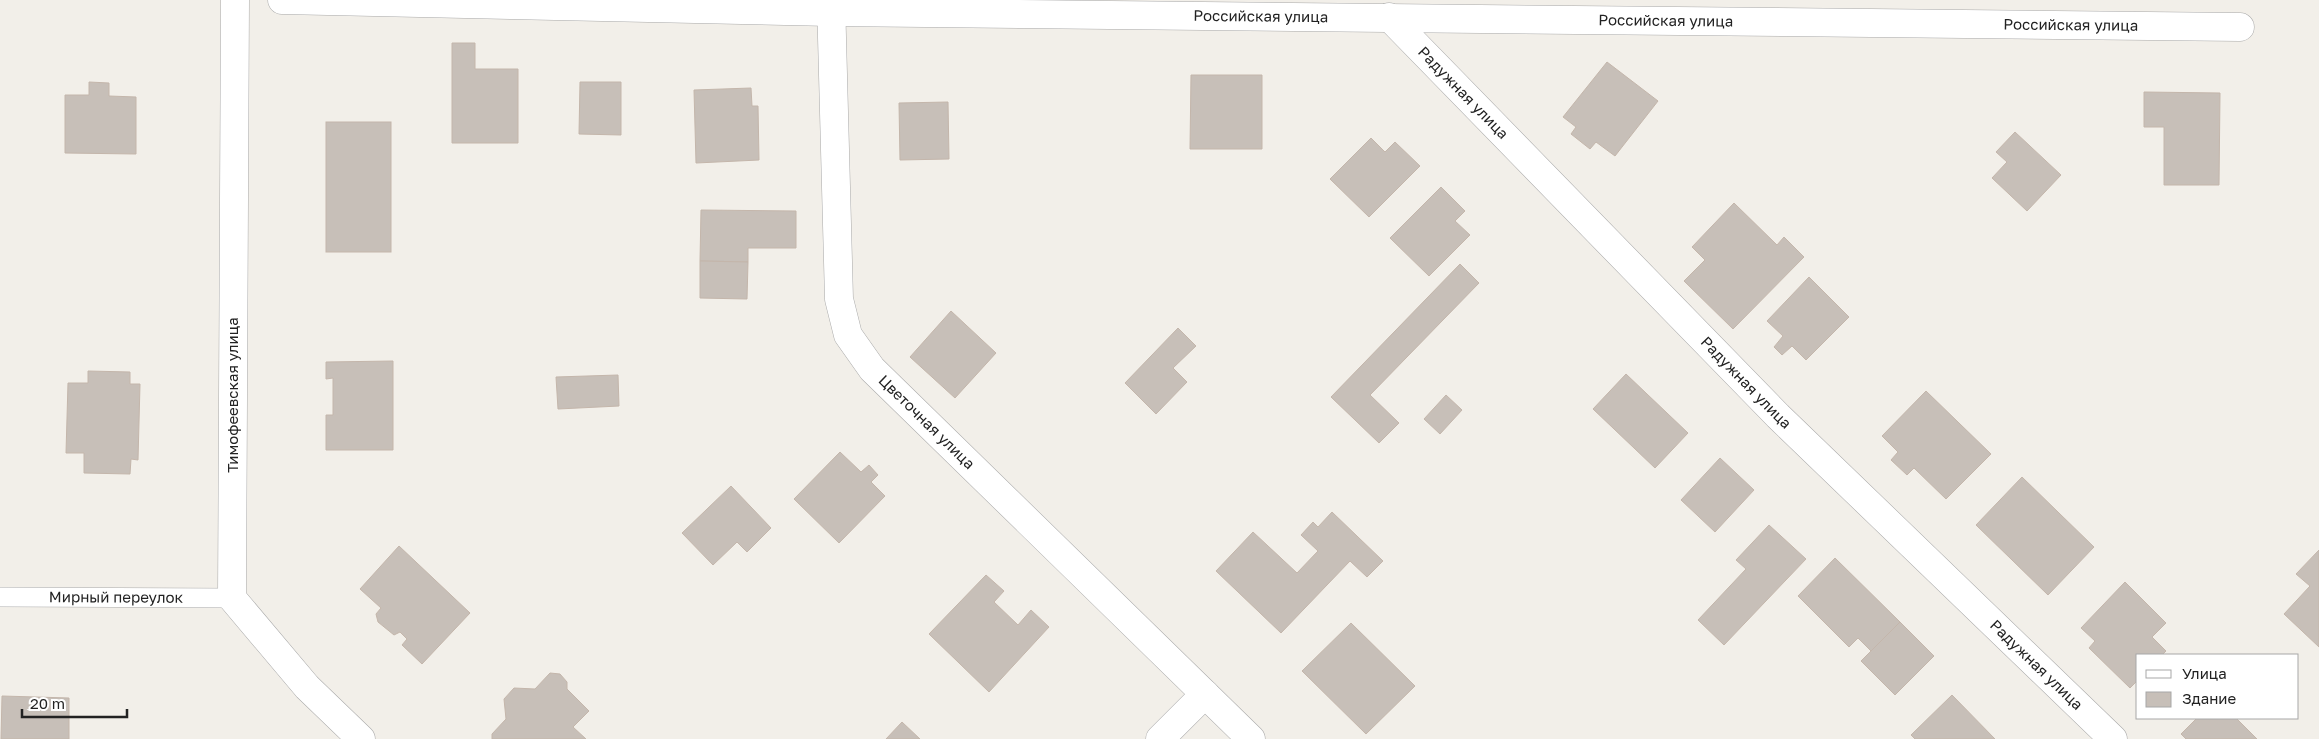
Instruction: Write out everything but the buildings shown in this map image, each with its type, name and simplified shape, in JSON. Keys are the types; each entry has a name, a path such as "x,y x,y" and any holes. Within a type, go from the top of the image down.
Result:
{"street":[{"name":"Тимофеевская улица","path":"232,598 235,0"},
{"name":"Российская улица","path":"282,0 1403,11 2240,27"},
{"name":"Цветочная улица","path":"831,6 839,299 848,335 872,370 1251,739"},
{"name":"Радужная улица","path":"1403,11 1778,416 2113,739"},
{"path":"232,598 307,687 361,739"},
{"path":"1160,739 1205,694"}],"lane":[{"name":"Мирный переулок","path":"0,597 232,598"}]}
